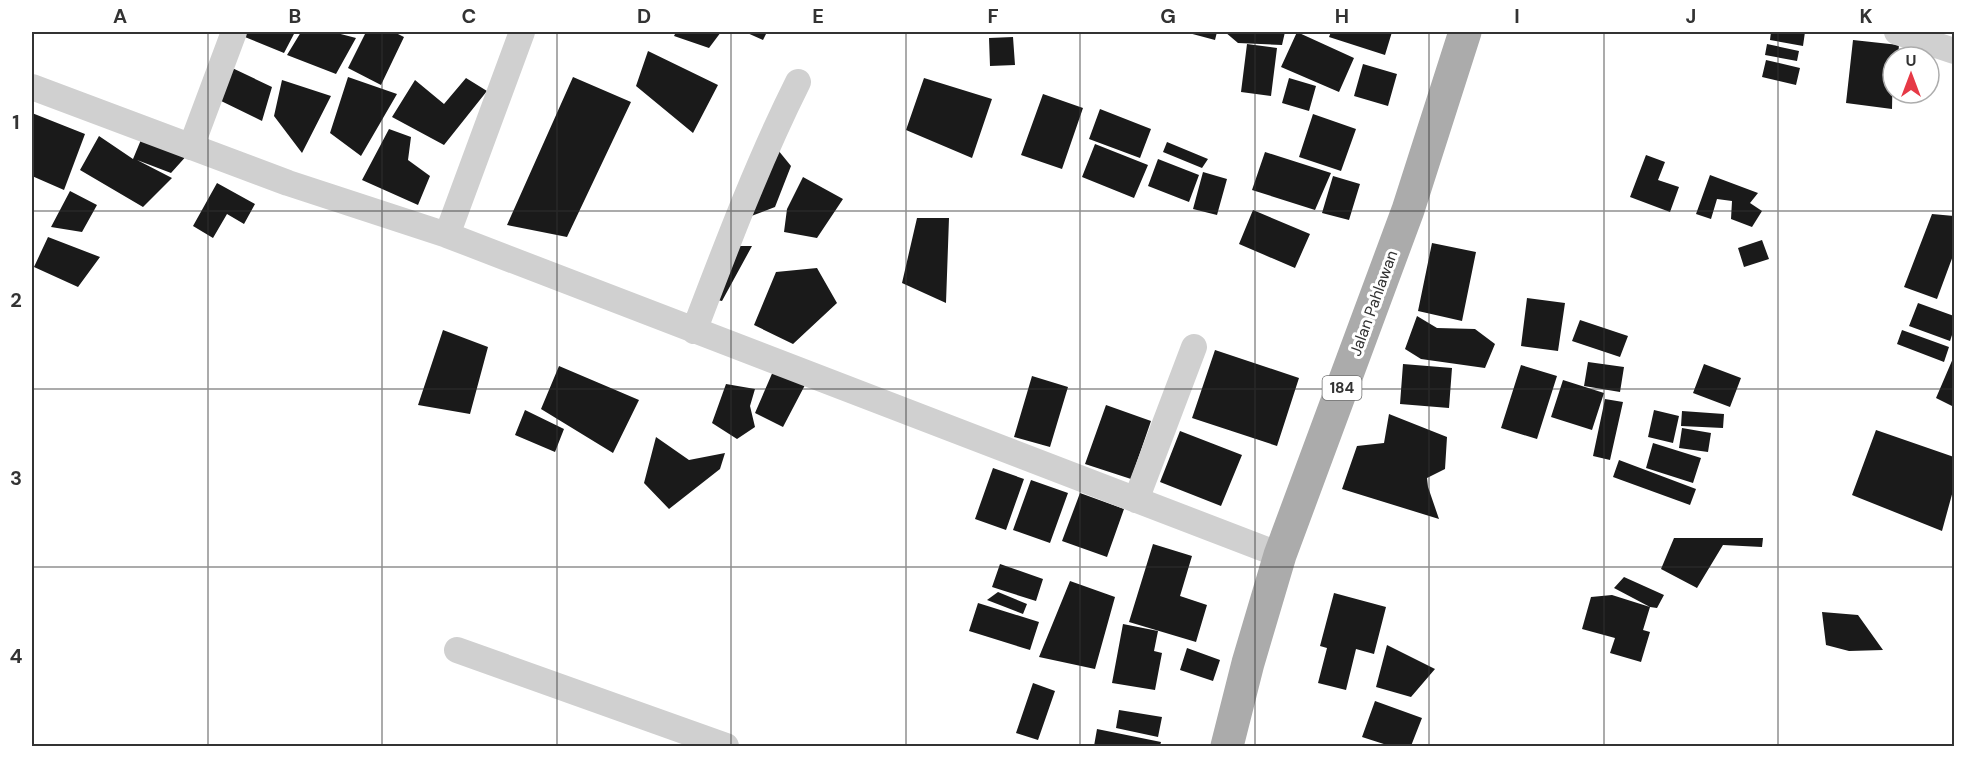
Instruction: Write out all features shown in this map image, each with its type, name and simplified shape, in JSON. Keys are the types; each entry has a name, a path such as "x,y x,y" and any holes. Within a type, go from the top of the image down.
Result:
{"main road":[{"name":"Jalan Pahlawan","path":"1227,747 1248,663 1280,555 1408,210 1465,32"}],"street":[{"path":"191,147 234,32"},
{"path":"447,235 522,32"},
{"path":"1897,32 1954,51"},
{"path":"694,331 743,206 798,82"},
{"path":"32,87 288,183 447,235 1280,555"},
{"path":"1136,500 1194,347"},
{"path":"457,650 726,747"}],"building":[{"path":"241,32 295,32 284,53 240,35"},
{"path":"301,32 333,32 356,38 336,74 287,55"},
{"path":"366,32 394,32 404,37 381,85 348,68"},
{"path":"676,32 721,32 709,48 674,36"},
{"path":"745,32 767,32 763,40"},
{"path":"1185,32 1217,32 1215,40"},
{"path":"1225,32 1285,32 1282,45 1238,43"},
{"path":"1297,32 1354,58 1339,92 1281,67"},
{"path":"1331,32 1392,32 1385,55 1329,37"},
{"path":"1771,32 1805,32 1803,46 1770,40"},
{"path":"1013,37 1015,65 990,66 989,38"},
{"path":"1853,40 1899,45 1881,45 1881,105 1892,105 1892,109 1846,103"},
{"path":"1247,44 1277,48 1271,96 1241,92"},
{"path":"1767,44 1799,51 1797,61 1765,55"},
{"path":"648,51 718,85 693,133 636,86"},
{"path":"1766,60 1800,68 1796,85 1762,77"},
{"path":"1363,64 1397,74 1388,106 1354,96"},
{"path":"228,66 272,87 262,121 217,99"},
{"path":"348,77 397,94 361,156 330,133"},
{"path":"573,77 631,102 567,237 507,225"},
{"path":"466,78 487,91 444,145 392,117 415,80 444,104"},
{"path":"924,78 992,99 972,158 906,130"},
{"path":"1289,78 1316,86 1309,111 1282,103"},
{"path":"282,80 331,96 302,153 274,116"},
{"path":"1043,94 1083,108 1062,169 1021,155"},
{"path":"1100,109 1151,129 1140,158 1089,139"},
{"path":"32,113 85,134 64,190 32,176"},
{"path":"1313,114 1356,129 1341,171 1299,157"},
{"path":"389,129 411,137 408,160 430,176 418,205 362,180"},
{"path":"143,135 189,153 171,173 137,160 172,178 143,207 80,170 99,136 133,159"},
{"path":"1167,142 1208,159 1202,168 1163,152"},
{"path":"1095,144 1148,165 1134,198 1082,177"},
{"path":"778,150 791,166 775,207 746,218"},
{"path":"1265,152 1331,173 1315,210 1252,190"},
{"path":"1646,155 1665,162 1658,180 1679,187 1670,212 1630,197"},
{"path":"1158,159 1199,175 1189,202 1148,186"},
{"path":"1203,172 1227,179 1217,215 1193,209"},
{"path":"1710,175 1758,193 1750,203 1762,211 1752,227 1731,219 1732,201 1717,199 1711,219 1696,214"},
{"path":"1333,176 1360,184 1349,220 1322,213"},
{"path":"803,177 843,199 817,238 784,232 787,209"},
{"path":"217,183 255,204 244,224 227,214 213,238 193,226"},
{"path":"70,191 97,205 82,232 51,227"},
{"path":"1253,210 1310,234 1295,268 1239,244"},
{"path":"1932,214 1954,216 1954,253 1937,299 1904,287"},
{"path":"917,218 949,218 946,303 902,283"},
{"path":"48,237 100,257 78,287 34,267"},
{"path":"1762,240 1769,259 1744,267 1738,248"},
{"path":"1432,243 1476,252 1462,321 1418,311"},
{"path":"739,246 752,246 722,301 713,299"},
{"path":"817,268 837,303 793,344 754,325 776,272"},
{"path":"1527,298 1565,303 1558,351 1521,346"},
{"path":"1918,303 1954,316 1954,329 1950,341 1909,326"},
{"path":"1417,316 1437,328 1475,329 1495,344 1485,368 1421,359 1405,349"},
{"path":"1580,320 1628,336 1620,357 1572,341"},
{"path":"443,330 488,347 470,414 418,405"},
{"path":"1902,330 1949,347 1944,362 1897,344"},
{"path":"1215,350 1299,378 1277,446 1192,418"},
{"path":"1954,356 1954,407 1936,398"},
{"path":"1588,362 1624,367 1620,392 1584,386"},
{"path":"1403,364 1452,368 1449,408 1400,404"},
{"path":"1704,364 1741,378 1730,407 1693,393"},
{"path":"1521,365 1557,376 1537,439 1501,428"},
{"path":"559,366 639,400 613,453 541,409"},
{"path":"774,369 805,385 783,427 755,413"},
{"path":"1032,376 1068,387 1050,447 1014,437"},
{"path":"1563,380 1604,393 1592,430 1551,417"},
{"path":"726,384 755,389 750,406 755,427 737,439 712,423"},
{"path":"1605,399 1623,402 1610,460 1593,456"},
{"path":"1106,405 1151,421 1131,479 1085,464"},
{"path":"525,410 564,429 555,452 515,435"},
{"path":"1654,410 1679,416 1673,443 1648,437"},
{"path":"1682,411 1724,414 1723,428 1681,426"},
{"path":"1389,414 1447,437 1445,469 1427,478 1439,519 1342,489 1357,446 1384,443"},
{"path":"1682,428 1711,433 1708,452 1679,448"},
{"path":"1876,430 1954,457 1954,487 1942,531 1852,495"},
{"path":"1180,431 1242,455 1221,506 1160,482"},
{"path":"656,437 689,460 725,453 720,469 669,509 644,483"},
{"path":"1653,443 1701,458 1693,483 1646,468"},
{"path":"1619,460 1696,489 1690,505 1613,477"},
{"path":"993,468 1024,479 1006,530 975,519"},
{"path":"1031,480 1068,493 1050,543 1013,530"},
{"path":"1080,493 1124,509 1107,557 1062,541"},
{"path":"1674,538 1763,538 1762,547 1723,545 1697,588 1661,569"},
{"path":"1153,544 1192,556 1180,596 1207,605 1196,642 1129,622"},
{"path":"1000,564 1043,579 1036,601 992,587"},
{"path":"1624,577 1664,595 1657,608 1650,607 1614,588"},
{"path":"1070,581 1115,597 1095,669 1039,657"},
{"path":"998,592 1027,604 1023,614 987,600"},
{"path":"1334,593 1386,607 1374,654 1356,649 1346,690 1318,683 1327,648 1320,646"},
{"path":"1612,595 1650,607 1643,630 1650,632 1641,662 1610,653 1615,638 1582,629 1591,597"},
{"path":"978,603 1039,622 1030,650 969,631"},
{"path":"1822,612 1858,615 1883,650 1849,651 1826,645"},
{"path":"1123,624 1158,631 1154,651 1162,653 1155,690 1112,683"},
{"path":"1387,645 1435,669 1411,697 1376,687"},
{"path":"1187,648 1220,660 1213,681 1180,670"},
{"path":"1033,683 1055,691 1038,740 1016,733"},
{"path":"1375,701 1422,718 1411,746 1390,746 1362,737"},
{"path":"1119,710 1162,717 1158,737 1116,728"},
{"path":"1097,729 1161,742 1160,746 1094,746"}]}
